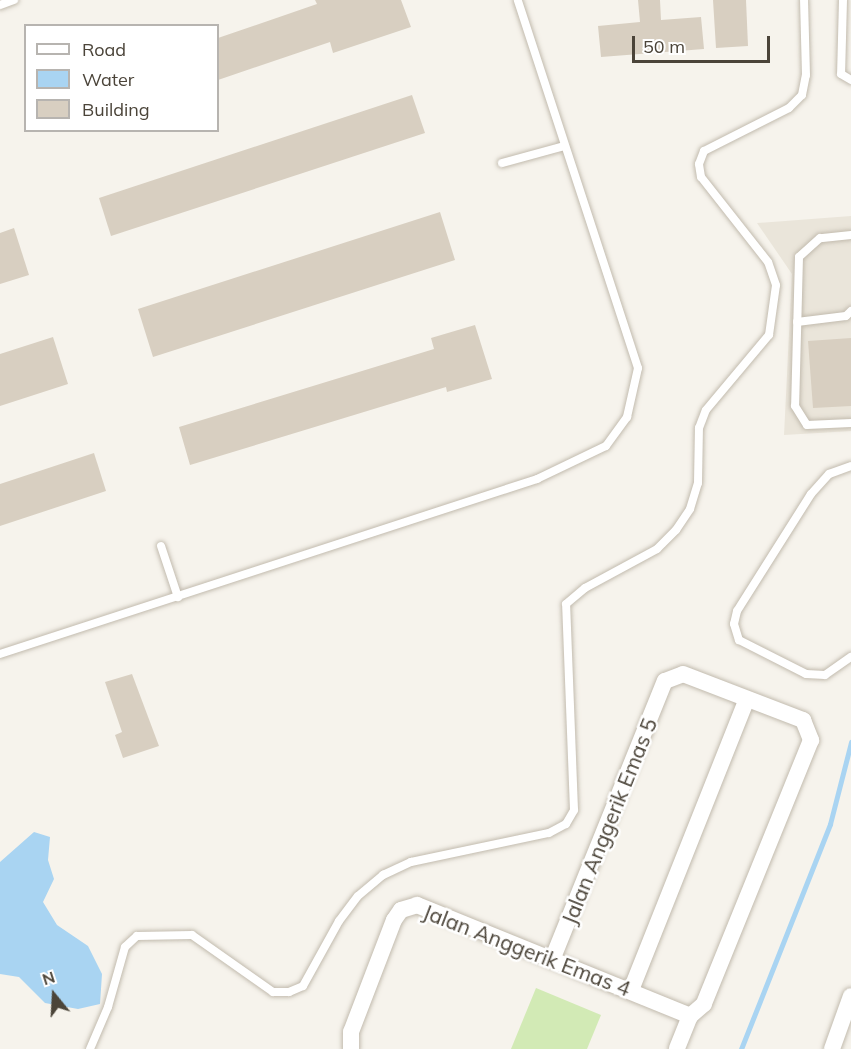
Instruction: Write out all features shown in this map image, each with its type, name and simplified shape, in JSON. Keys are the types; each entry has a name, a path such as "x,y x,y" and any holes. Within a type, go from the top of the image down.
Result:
{"street":[{"name":"Jalan Anggerik Emas 5","path":"552,960 665,681 682,674 747,699"},
{"path":"631,990 747,699 803,720 811,740 704,1004 690,1016 677,1049"},
{"name":"Jalan Anggerik Emas 4","path":"351,1049 351,1032 401,910 417,905 631,990 690,1016"},
{"path":"832,1049 851,996"}],"lane":[{"path":"0,5 14,0"},
{"path":"0,654 537,479 606,446 627,417 638,368 518,0"},
{"path":"90,1049 108,1007 125,947 137,936 192,935 273,992 289,992 303,986 339,921 358,896 383,875 411,862 549,833 566,824 574,810 567,604 585,588 657,549 676,530 690,509 698,483 699,428 706,410 769,335 776,285 768,262 701,177 699,164 704,151 789,108 802,95 806,75 804,0"},
{"path":"843,0 841,74 851,80"},
{"path":"502,163 564,146"},
{"path":"851,235 820,238 799,258 795,405 807,425 851,423"},
{"path":"797,321 846,316 851,311"},
{"path":"851,466 829,474 811,494 737,611 734,624 740,640 806,674 825,675 851,657"},
{"path":"161,546 178,597"}],"shaded area":[{"path":"851,216 851,431 784,435 792,274 757,223"}],"green space":[{"path":"536,988 601,1015 587,1049 511,1049"}],"water":[{"path":"34,832 50,837 48,860 54,879 43,902 57,925 88,946 102,974 100,1004 78,1009 45,1003 19,977 0,974 0,862"}],"building":[{"path":"315,0 401,0 411,27 333,53 330,42 219,80 219,38 317,4"},
{"path":"638,0 660,0 661,20 701,17 704,49 601,57 598,26 640,22"},
{"path":"713,0 746,0 748,46 716,48"},
{"path":"412,95 425,133 111,236 99,198"},
{"path":"440,212 455,260 153,357 138,309"},
{"path":"14,228 29,275 0,284 0,233"},
{"path":"475,325 492,379 447,392 446,387 190,465 179,427 434,349 431,338"},
{"path":"53,337 68,384 0,406 0,354"},
{"path":"851,338 851,406 813,408 808,341"},
{"path":"94,453 106,491 0,526 0,484"},
{"path":"132,674 159,746 123,758 115,735 122,732 105,682"}],"waterway":[{"path":"741,1049 830,824 851,742"}]}
